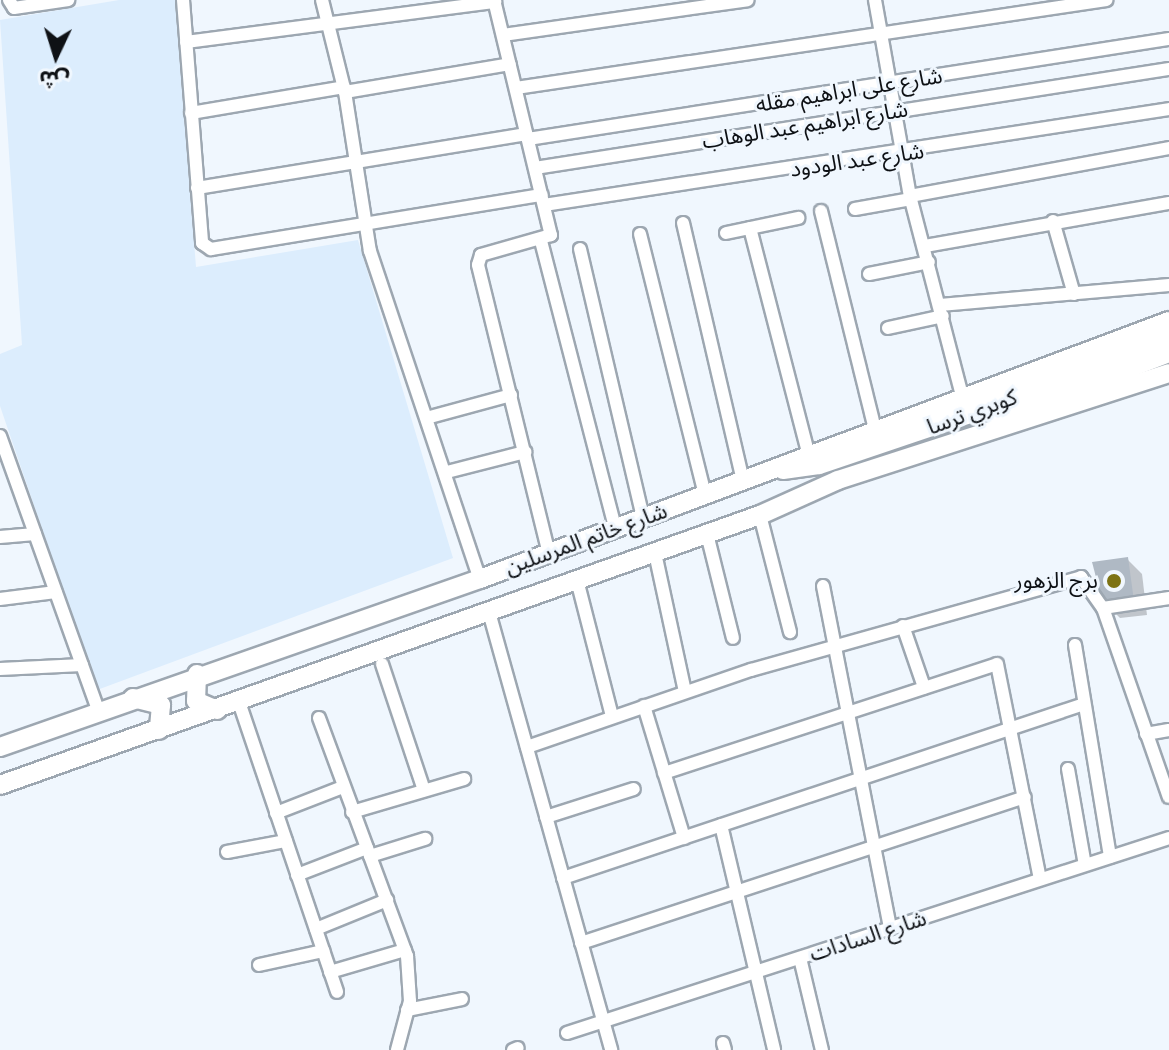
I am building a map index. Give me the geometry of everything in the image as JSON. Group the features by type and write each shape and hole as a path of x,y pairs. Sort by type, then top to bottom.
{"main road":[{"name":"شارع خاتم المرسلين","path":"0,747 197,674 480,579 808,453 963,400 1169,321"},
{"name":"كوبري ترسا","path":"769,469 819,465 1169,337"},
{"name":"كوبري ترسا","path":"838,480 1169,353"},
{"name":"شارع خاتم المرسلين","path":"0,785 760,515 838,480 1169,373"},
{"path":"197,674 196,701 217,710"},
{"path":"130,698 161,705 159,730"}],"street":[{"path":"9,2 68,0"},
{"path":"183,0 197,188"},
{"path":"322,0 358,162 365,227 430,417 480,579"},
{"path":"503,35 748,0"},
{"path":"875,0 910,198 963,400"},
{"path":"516,88 1106,0"},
{"path":"186,42 329,27 495,1 543,200 545,240 615,528"},
{"name":"شارع على ابراهيم مقله","path":"197,188 1169,39"},
{"path":"191,113 510,64"},
{"name":"شارع ابراهيم عبد الوهاب","path":"535,168 1169,69"},
{"name":"شارع عبد الودود","path":"197,188 202,243 216,250 543,200 901,154 1169,109"},
{"path":"855,209 1169,148"},
{"path":"925,246 1053,221 1169,203"},
{"path":"821,211 875,430"},
{"path":"726,233 798,218"},
{"path":"1053,221 1074,294"},
{"path":"683,223 743,480"},
{"path":"750,228 808,453"},
{"path":"640,234 705,494"},
{"path":"545,240 478,259 549,553"},
{"path":"580,249 643,518"},
{"path":"869,274 929,262"},
{"path":"888,328 941,310 1169,285"},
{"path":"430,417 511,395"},
{"path":"0,436 6,472 35,534 98,710"},
{"path":"447,472 525,452"},
{"path":"760,515 790,632"},
{"path":"0,537 35,534"},
{"path":"707,534 733,638"},
{"path":"655,553 685,692"},
{"path":"527,747 612,716 834,646 1076,578 1094,590 1103,608 1169,797"},
{"path":"577,580 612,716"},
{"path":"823,586 890,929"},
{"path":"0,599 56,592"},
{"path":"1103,608 1169,598"},
{"path":"489,612 611,1050"},
{"path":"903,626 924,687"},
{"path":"1075,645 1110,857"},
{"path":"382,664 424,790"},
{"path":"664,773 997,664 1040,879"},
{"path":"0,669 82,665"},
{"path":"239,702 337,992"},
{"path":"563,878 1084,704"},
{"path":"644,706 684,838"},
{"path":"319,718 405,950 412,980 397,1050"},
{"path":"1146,734 1169,730"},
{"path":"1068,769 1085,865"},
{"path":"352,812 464,779"},
{"path":"276,813 343,787"},
{"path":"546,817 634,789"},
{"path":"581,943 1025,797"},
{"path":"721,825 774,1050"},
{"name":"شارع السادات","path":"567,1033 1169,838"},
{"path":"297,875 368,852 425,839"},
{"path":"227,852 286,841"},
{"path":"316,929 387,900"},
{"path":"330,972 405,950"},
{"path":"259,965 323,951"},
{"path":"800,958 822,1050"},
{"path":"407,1010 462,999"}],"shaded area":[{"path":"119,0 175,0 196,267 358,240 453,558 97,690 0,406 0,354 22,345 0,20"}],"building":[{"name":"برج الزهور","path":"1128,557 1134,601 1103,604 1092,562"}],"place":[{"name":"برج الزهور","path":"1114,581"}]}
